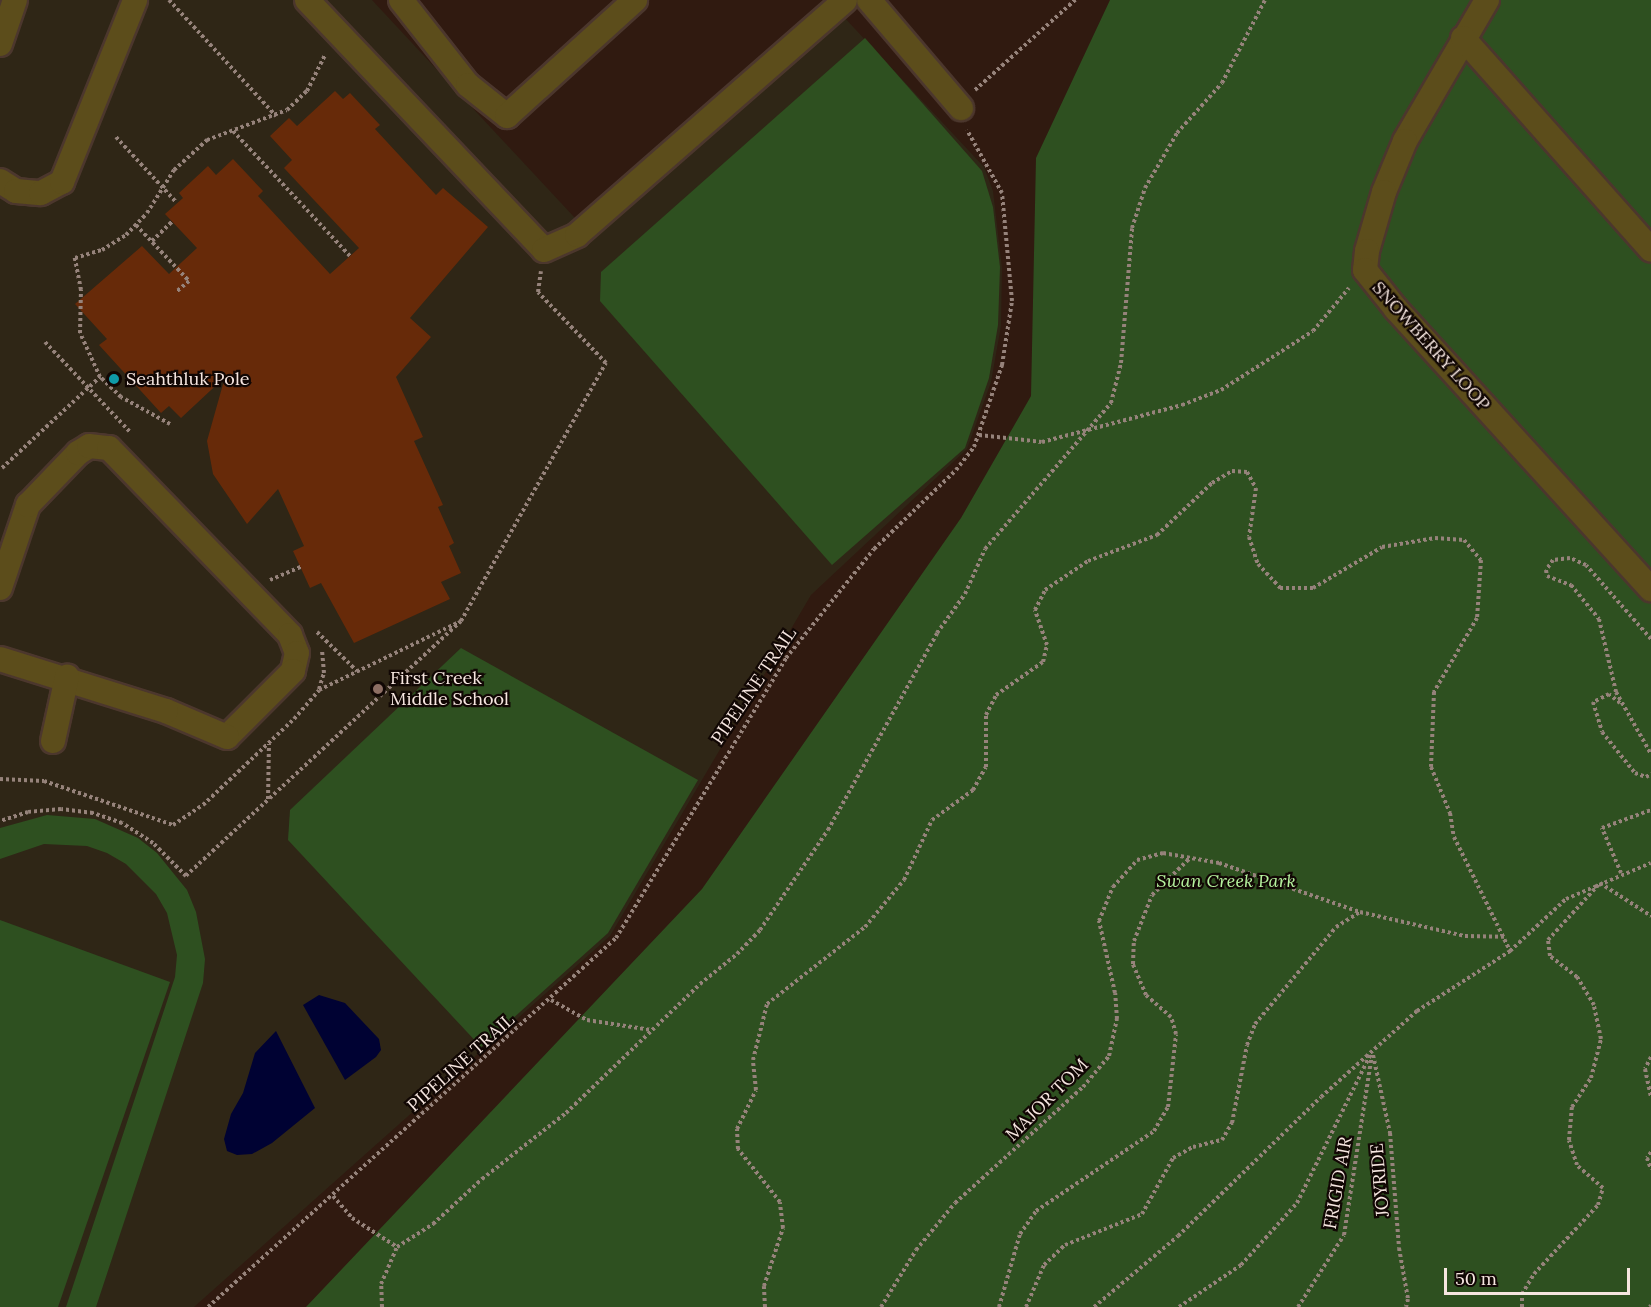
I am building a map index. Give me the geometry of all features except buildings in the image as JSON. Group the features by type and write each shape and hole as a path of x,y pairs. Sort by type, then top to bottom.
{"street":[{"path":"0,44 15,0"},
{"path":"0,181 16,192 41,193 62,182 135,0"},
{"path":"307,0 544,250 577,235 845,0"},
{"path":"401,0 468,85 507,116 635,0"},
{"path":"868,0 961,108"},
{"name":"SNOWBERRY LOOP","path":"1487,0 1405,141 1384,192 1366,251 1365,270 1396,309 1651,589"},
{"path":"1463,38 1651,250"},
{"path":"0,588 28,505 78,453 89,446 109,448 290,635 297,653 293,671 227,737 166,711 68,676 0,659"},
{"path":"53,741 68,676"}],"path":[{"path":"169,0 276,116"},
{"path":"961,108 968,97 1075,0"},
{"path":"381,1307 381,1284 397,1247 433,1224 482,1179 566,1113 651,1030 760,930 828,831 937,633 965,594 985,549 1090,432 1111,403 1121,363 1132,228 1145,188 1177,133 1222,83 1265,0"},
{"path":"170,424 122,397 100,377 80,333 81,290 75,258 102,250 136,225 147,213 161,186 191,152 207,140 276,116 307,92 327,48"},
{"name":"PIPELINE TRAIL","path":"207,1307 591,964 629,921 726,751 786,658 874,549 956,470 979,435 1002,365 1012,301 1009,242 1002,192 963,123 961,108"},
{"path":"233,131 350,256"},
{"path":"116,137 177,203"},
{"path":"152,241 172,222"},
{"path":"136,225 189,281 176,292"},
{"path":"0,821 28,812 61,809 93,813 123,823 153,843 186,876 461,621 606,363 538,292 544,250"},
{"path":"979,435 1042,442 1090,432 1141,414 1182,405 1221,390 1260,368 1313,331 1365,270"},
{"path":"2,468 100,377"},
{"path":"765,1307 764,1286 783,1228 780,1202 738,1149 737,1129 756,1090 753,1060 767,1004 865,927 904,880 932,820 972,790 986,767 986,715 996,695 1043,662 1047,645 1035,610 1045,590 1088,561 1157,535 1212,483 1232,471 1247,472 1256,488 1249,537 1258,564 1280,588 1313,588 1382,547 1435,538 1464,540 1481,560 1477,618 1434,692 1431,767 1450,813 1454,837 1510,951"},
{"path":"1651,639 1586,565 1570,558 1553,560 1546,570 1547,576 1570,585 1599,619 1616,692 1651,753"},
{"path":"270,580 301,567"},
{"path":"0,779 44,781 173,825 203,805 269,743 319,690 461,621"},
{"path":"317,632 357,671"},
{"path":"1623,705 1609,694 1593,702 1602,732 1635,773 1646,777 1651,774"},
{"path":"268,800 269,743"},
{"path":"1620,873 1602,828 1651,810"},
{"name":"MAJOR TOM","path":"881,1307 916,1250 955,1203 1075,1095 1108,1056 1117,1019 1115,993 1099,921 1113,887 1137,860 1163,853 1219,862 1360,912 1465,936 1504,937"},
{"path":"999,1307 1020,1234 1036,1211 1154,1131 1168,1107 1176,1034 1171,1017 1146,995 1133,964 1134,941 1152,895 1191,858"},
{"path":"1094,1307 1178,1236 1372,1051 1418,1011 1510,951 1566,899 1620,873 1651,863"},
{"path":"1600,884 1651,916"},
{"path":"1522,1307 1522,1294 1534,1274 1598,1205 1603,1188 1593,1175 1576,1165 1569,1140 1572,1107 1591,1078 1601,1039 1594,1005 1577,977 1550,956 1548,940 1600,884"},
{"path":"1026,1307 1044,1265 1065,1245 1142,1214 1173,1158 1193,1147 1222,1140 1232,1123 1247,1045 1256,1024 1336,927 1360,912"},
{"path":"551,1000 587,1020 651,1030"},
{"path":"1179,1307 1241,1265 1296,1203 1372,1051"},
{"name":"FRIGID AIR","path":"1298,1307 1344,1235 1372,1051"},
{"name":"JOYRIDE","path":"1372,1051 1390,1133 1399,1248 1408,1299 1406,1307"},
{"path":"1651,1057 1645,1069 1651,1097"},
{"path":"1651,1152 1647,1158 1651,1169"},
{"path":"333,1196 352,1218 397,1247"}],"shaded area":[{"name":"First Creek Middle School","path":"0,0 372,0 575,218 828,0 984,167 993,191 1002,268 1001,326 991,382 967,449 811,595 610,936 194,1307 0,1307"},
{"path":"319,995 345,1003 379,1039 381,1050 376,1057 345,1080 303,1005"},
{"path":"276,1031 315,1108 272,1143 252,1154 237,1155 227,1151 224,1139 231,1114 243,1093 255,1053"}],"green space":[{"name":"Swan Creek Park","path":"1110,0 1651,0 1651,1307 306,1307 702,889 961,518 1031,396 1036,158"},
{"path":"865,38 982,171 993,207 1000,267 998,325 989,378 965,448 832,565 600,301 601,272"},
{"path":"461,648 698,780 608,933 481,1047 288,840 290,810"},
{"path":"47,815 95,819 138,838 157,853 187,890 196,912 205,959 203,983 96,1307 66,1307 175,977 177,955 167,913 156,894 126,864 107,853 87,846 44,844 0,859 0,828"},
{"path":"0,920 170,982 58,1307 0,1307"}],"place":[{"name":"Seahthluk Pole","path":"114,379"},
{"name":"First Creek Middle School","path":"378,689"}]}
